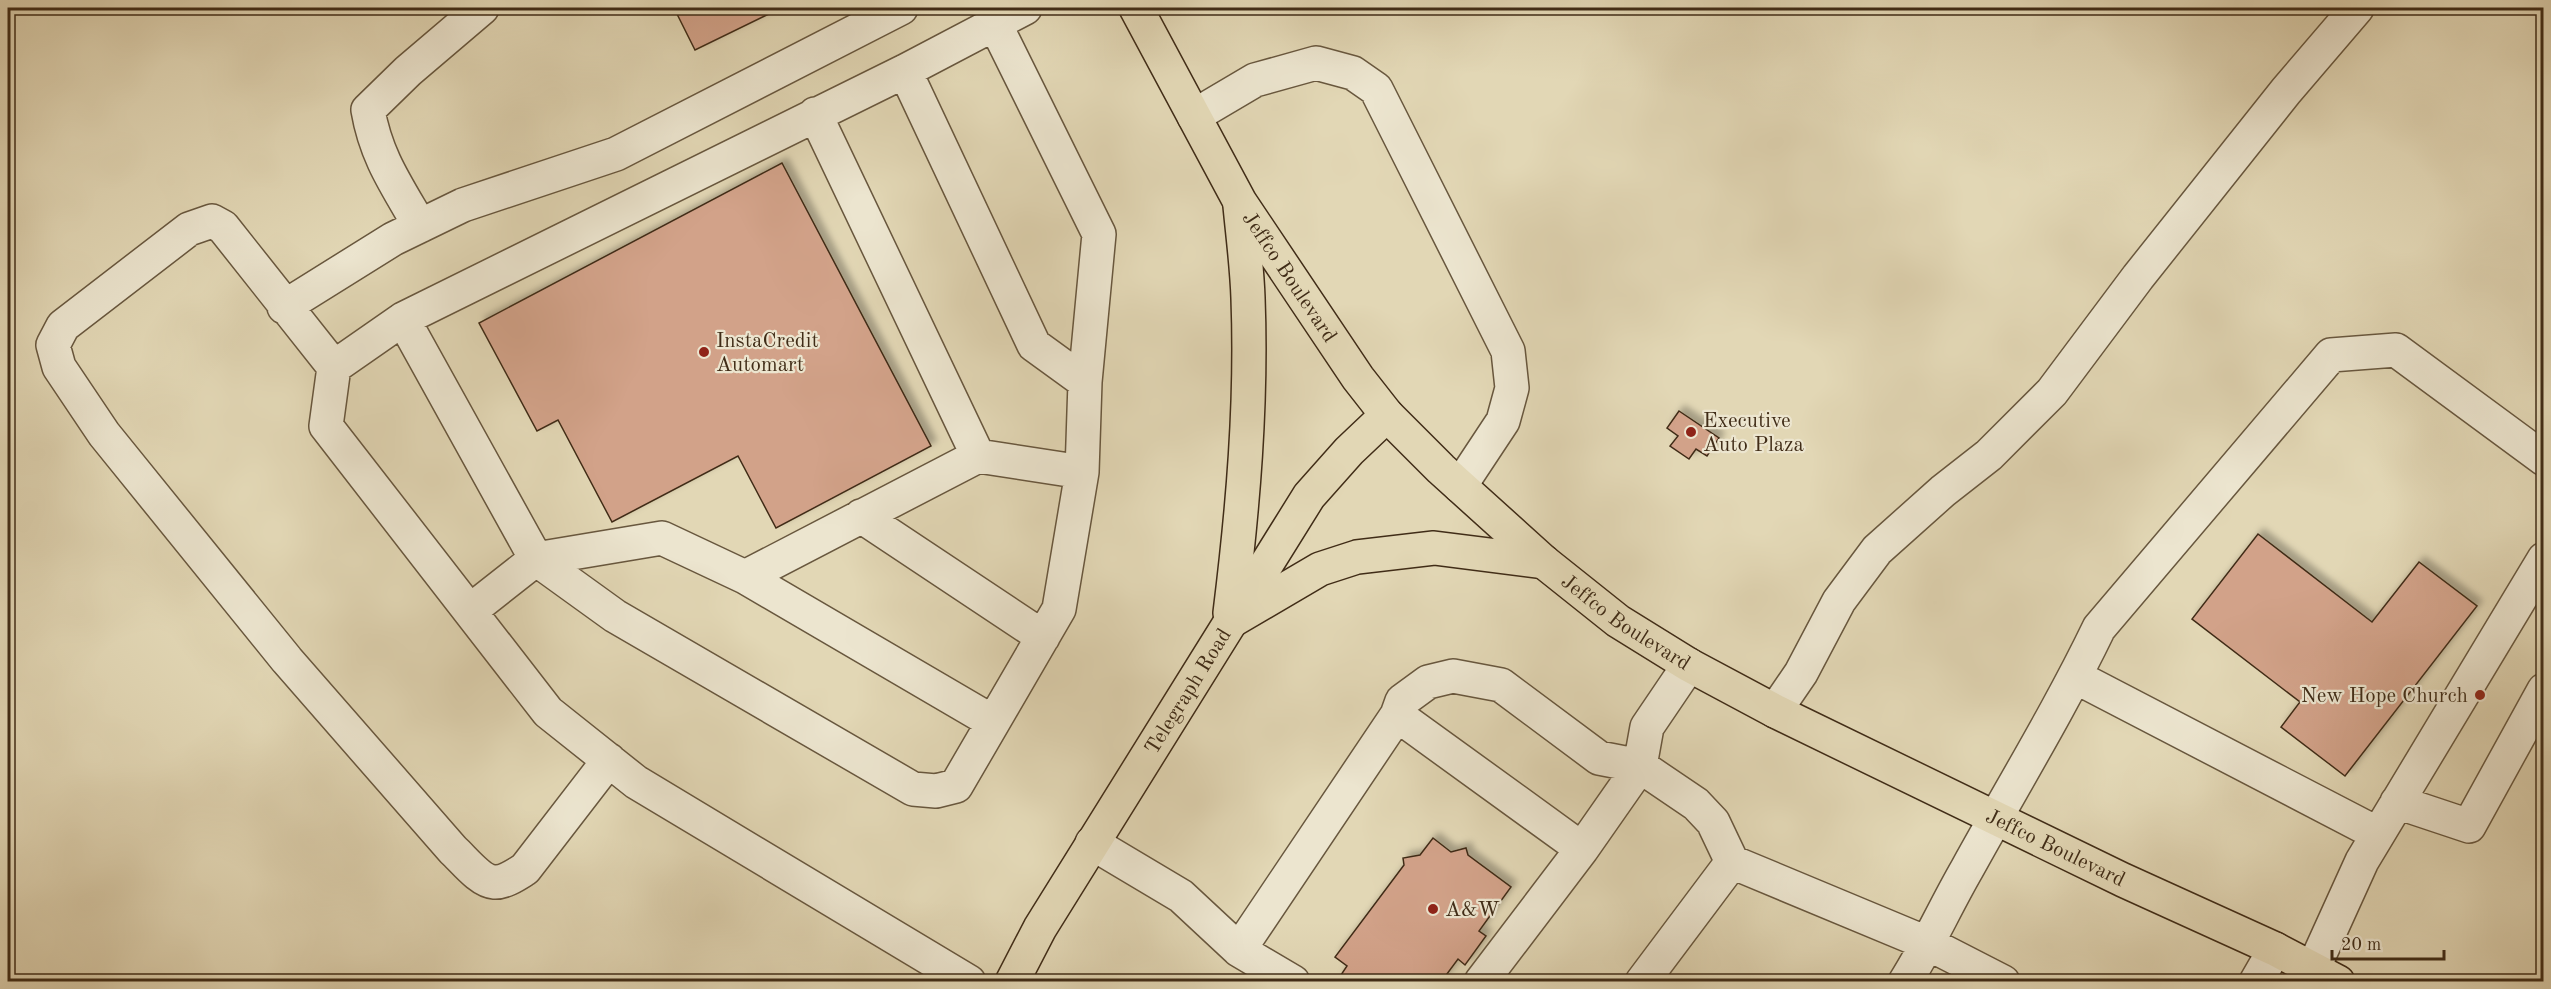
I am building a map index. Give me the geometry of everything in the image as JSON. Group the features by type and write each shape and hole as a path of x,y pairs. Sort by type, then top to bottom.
{"main road":[{"name":"Jeffco Boulevard","path":"1136,8 1240,202 1315,317 1387,415 1460,486 1544,562 1618,621 1689,664 1775,711 2123,880 2275,949 2326,975"},
{"path":"1229,623 1242,516 1249,383 1248,296 1240,202"},
{"name":"Telegraph Road","path":"1012,981 1040,928 1092,843 1309,496 1349,451 1387,415"},
{"path":"1229,623 1320,569 1357,557 1434,548 1544,562"}],"lane":[{"path":"420,226 380,157 372,135 368,110 408,71 482,8"},
{"path":"284,307 393,238 463,206 616,154 901,8"},
{"path":"969,981 636,782 548,712 326,426 334,368 403,319 905,71 1025,8"},
{"path":"1775,711 1801,673 1839,601 1877,550 1943,491 1996,449 2052,393 2138,277 2301,72 2357,8"},
{"path":"403,319 536,559 615,616 913,789 936,791 956,786 1059,609 1082,472 1085,382 1099,234 995,24"},
{"path":"1194,116 1255,80 1316,63 1353,73 1376,89 1508,351 1512,388 1503,421 1460,486"},
{"path":"905,71 1034,345 1085,382"},
{"path":"815,114 978,456"},
{"path":"334,368 284,307 224,227 212,221 189,230 63,326 53,345 59,367 104,434 272,642 453,850 483,877 495,882 509,879 525,869 609,760"},
{"path":"1905,981 1929,944 1966,871 2076,677 2100,628 2331,355 2396,350 2542,464"},
{"path":"745,577 978,456 1082,472"},
{"path":"861,516 1042,637"},
{"path":"470,611 536,559 662,538 745,577 993,722"},
{"path":"2326,975 2362,861 2544,559"},
{"path":"1480,981 1582,849 1640,766 1647,727 1689,664"},
{"path":"1239,950 1397,715 1402,701 1428,682 1453,676 1476,678 1501,685 1599,758 1640,766 1696,804 1713,822 1732,862 1929,944 2003,981"},
{"path":"2076,677 2378,834"},
{"path":"2397,802 2469,826 2544,690"},
{"path":"1397,715 1582,849"},
{"path":"1092,843 1181,896 1239,950 1293,981"},
{"path":"1642,981 1732,862"},
{"path":"2256,981 2275,949"}],"building":[{"path":"674,8 781,8 695,50"},
{"path":"782,163 931,446 776,528 738,456 612,522 558,420 537,431 479,323"},
{"name":"Executive Auto Plaza","path":"1679,411 1719,438 1707,456 1696,449 1689,459 1670,446 1678,436 1667,428"},
{"path":"2258,534 2372,622 2419,562 2477,606 2345,776 2281,727 2300,702 2192,619"},
{"name":"A&W","path":"1433,838 1451,852 1466,848 1468,855 1511,887 1479,931 1486,936 1465,965 1458,959 1441,982 1343,982 1339,978 1347,966 1335,957 1404,865 1403,858 1420,855"}],"place":[{"name":"InstaCredit Automart","path":"704,352"},
{"name":"Executive Auto Plaza","path":"1691,432"},
{"name":"New Hope Church","path":"2480,695"},
{"name":"A&W","path":"1433,909"}]}
